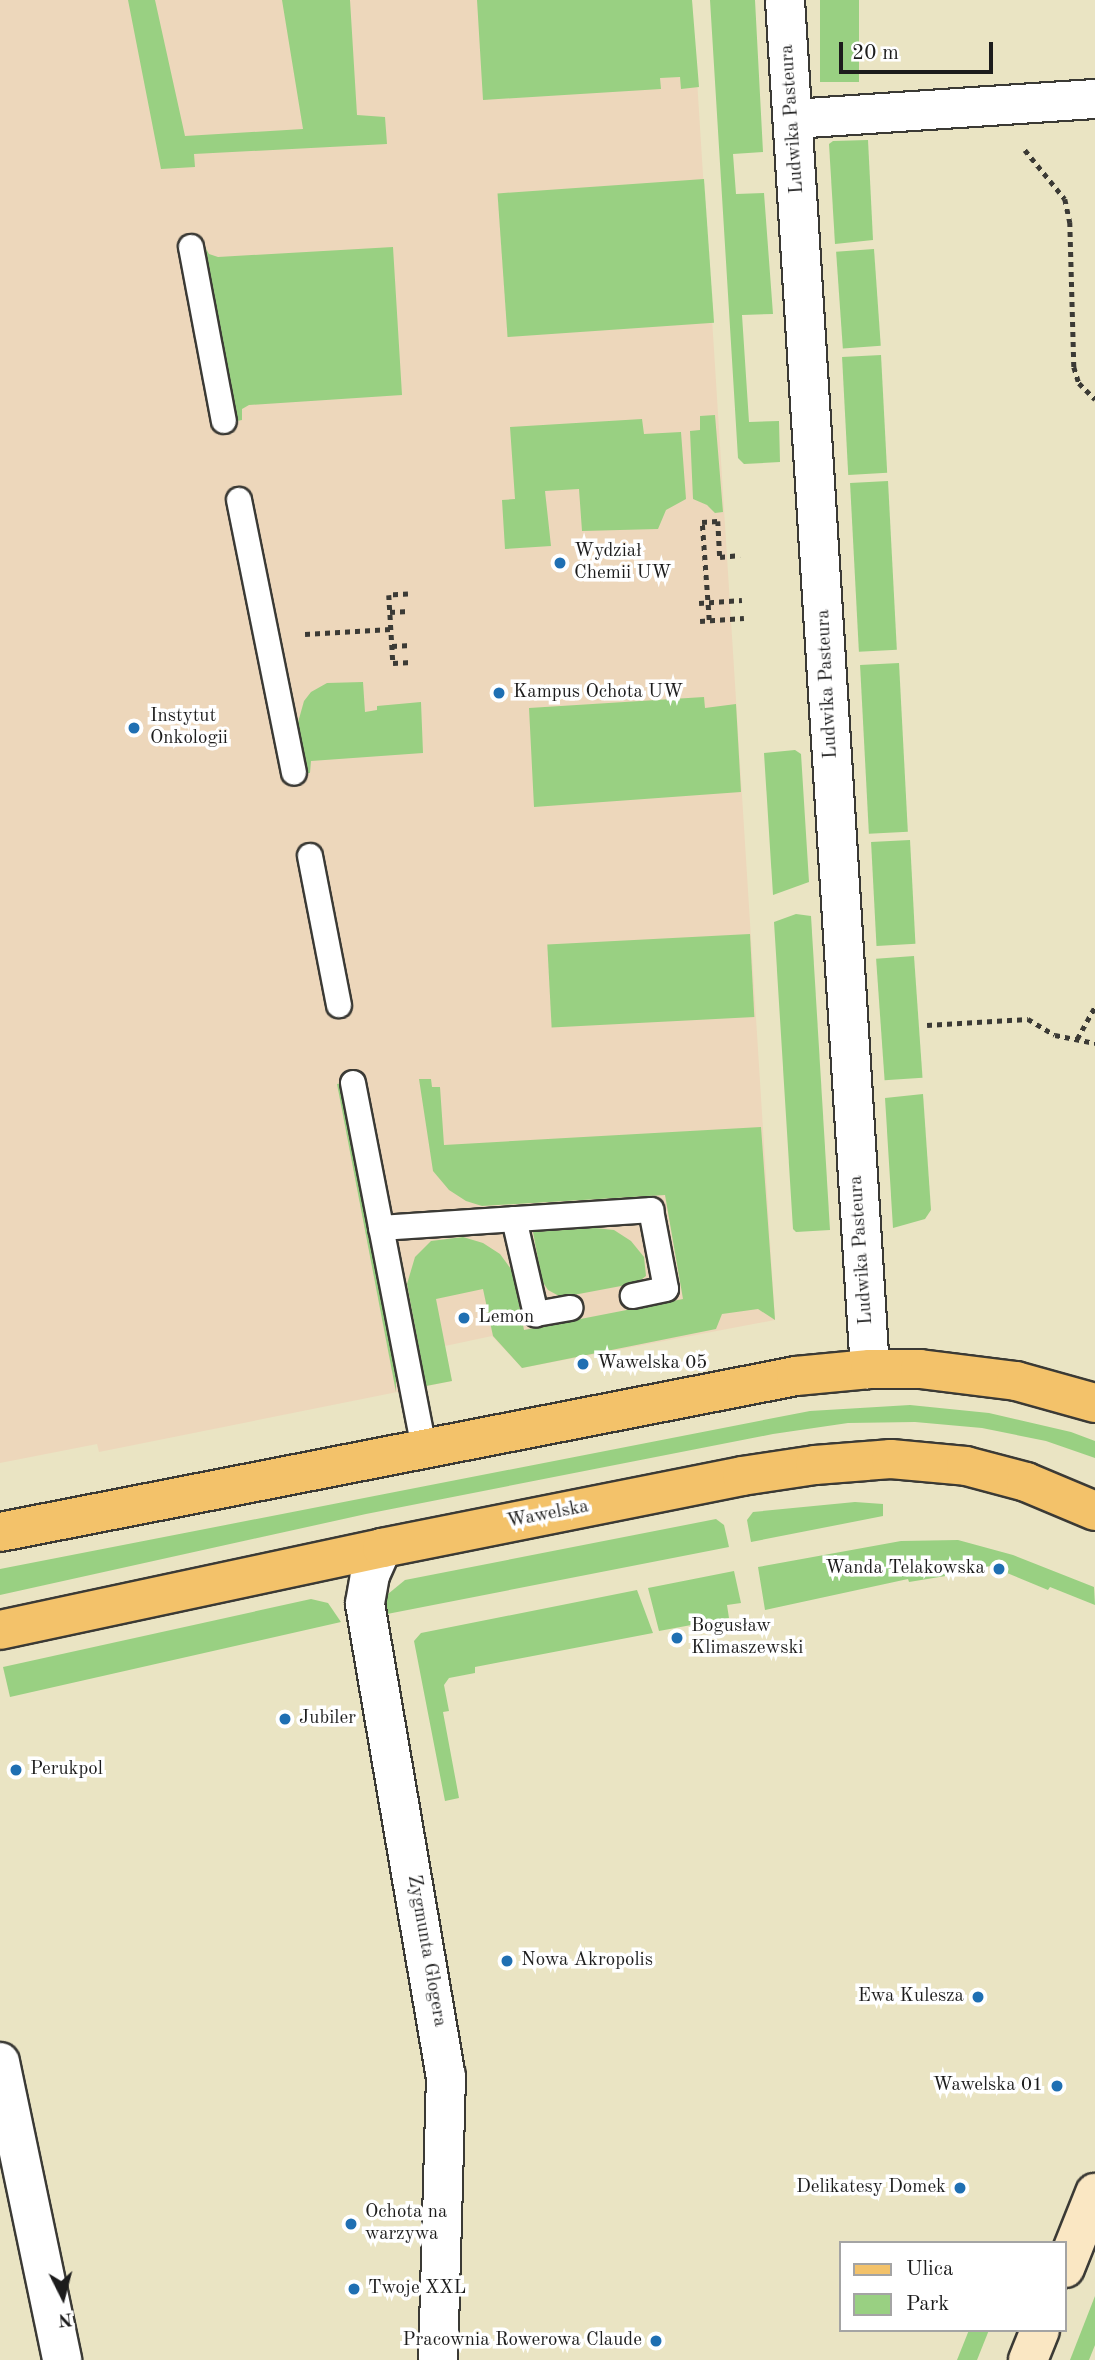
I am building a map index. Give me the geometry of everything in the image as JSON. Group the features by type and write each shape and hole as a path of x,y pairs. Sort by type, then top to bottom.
{"main road":[{"path":"0,1532 784,1378 870,1369 920,1369 1016,1381 1095,1403"},
{"name":"Wawelska","path":"0,1630 382,1548 742,1476 815,1465 891,1459 966,1466 1026,1482 1095,1511"},
{"path":"1067,2263 1095,2193"},
{"path":"1028,2360 1039,2332"}],"street":[{"name":"Ludwika Pasteura","path":"785,0 870,1369"},
{"path":"793,119 1095,99"},
{"name":"Zygmunta Glogera","path":"382,1548 370,1575 365,1604 446,2076 438,2360"},
{"path":"0,2062 62,2360"}],"lane":[{"path":"191,247 224,421"},
{"path":"239,500 294,774"},
{"path":"310,856 339,1005"},
{"path":"354,1083 424,1449"},
{"path":"381,1228 651,1210 666,1289 633,1296"},
{"path":"514,1219 536,1314 570,1308"}],"path":[{"path":"993,106 1011,135 1065,199 1070,222 1074,367 1079,383 1095,399"},
{"path":"709,620 702,522 718,521 720,557 740,555"},
{"path":"408,594 389,595 393,663 412,662"},
{"path":"699,603 742,600"},
{"path":"390,612 409,611"},
{"path":"700,621 744,618"},
{"path":"332,633 391,629"},
{"path":"392,646 411,645"},
{"path":"1077,1039 1095,1006"},
{"path":"927,1025 1028,1019 1055,1035 1095,1043"}],"shaded area":[{"name":"Kampus Ochota UW","path":"0,0 692,0 775,1320 522,1368 492,1336 445,1346 452,1381 99,1452 97,1444 0,1463"}],"green space":[{"path":"128,0 155,0 185,136 303,129 282,0 350,0 357,115 385,117 387,144 194,154 195,167 161,169"},
{"path":"477,0 692,0 699,87 681,89 680,77 660,78 661,89 483,100"},
{"path":"710,0 755,0 763,152 733,154 736,194 764,193 773,314 742,315 749,422 779,421 780,462 744,464 738,458"},
{"path":"820,0 859,0 859,82 820,82"},
{"path":"868,140 873,240 835,244 829,144 833,141"},
{"path":"704,179 714,323 508,337 498,193"},
{"path":"204,245 209,254 218,257 393,247 402,395 249,405 242,409 242,420 237,421"},
{"path":"874,249 881,346 843,348 836,252"},
{"path":"881,355 887,473 848,475 842,357"},
{"path":"715,415 723,512 715,513 707,505 693,499 690,431 700,430 700,416"},
{"path":"642,419 644,434 681,432 686,499 666,510 658,529 582,531 579,489 545,491 551,546 505,549 502,500 515,499 510,427"},
{"path":"888,481 897,650 859,652 850,483"},
{"path":"899,663 908,832 869,834 860,665"},
{"path":"363,682 365,712 377,710 377,706 421,702 423,753 311,761 310,773 307,773 297,726 304,701 311,692 327,683"},
{"path":"704,697 705,708 736,704 741,792 534,807 529,708"},
{"path":"795,750 801,754 809,882 773,895 764,753"},
{"path":"910,840 915,944 876,946 871,842"},
{"path":"796,914 811,916 830,1230 796,1232 793,1229 774,922"},
{"path":"750,934 754,1017 552,1028 547,945"},
{"path":"914,956 923,1078 885,1080 876,959"},
{"path":"419,1079 431,1079 432,1087 440,1087 444,1145 761,1127 775,1320 758,1309 722,1314 716,1329 522,1368 493,1336 483,1289 436,1299 452,1381 426,1386 407,1284 415,1257 431,1241 463,1237 483,1243 500,1254 513,1272 524,1330 683,1299 665,1195 482,1206 466,1201 449,1190 433,1171"},
{"path":"342,1083 396,1372 396,1392 337,1084"},
{"path":"923,1094 931,1210 925,1219 893,1228 885,1098"},
{"path":"595,1228 614,1230 631,1241 644,1257 646,1276 637,1283 568,1296 559,1296 548,1290 542,1281 533,1232"},
{"path":"910,1405 989,1413 1071,1432 1095,1441 1095,1458 1046,1441 982,1428 915,1422 848,1423 773,1434 366,1514 0,1595 0,1569 810,1411"},
{"path":"855,1502 883,1504 883,1516 751,1542 747,1520 753,1512"},
{"path":"716,1519 724,1525 729,1547 382,1615 388,1594 405,1580"},
{"path":"958,1540 1013,1555 1094,1587 1095,1605 1050,1587 1048,1590 990,1566 909,1582 908,1579 765,1610 758,1567 901,1541"},
{"path":"734,1571 741,1603 727,1605 729,1618 659,1631 648,1588"},
{"path":"637,1590 653,1633 475,1667 475,1673 449,1678 444,1685 449,1711 443,1712 459,1798 445,1801 414,1641 421,1633"},
{"path":"311,1599 328,1603 341,1622 10,1697 3,1667"},
{"path":"1095,2296 1095,2345 1089,2360 1070,2360"},
{"path":"968,2332 988,2332 977,2360 957,2360"}],"place":[{"name":"Wydział Chemii UW","path":"560,563"},
{"name":"Kampus Ochota UW","path":"499,693"},
{"name":"Instytut Onkologii","path":"134,728"},
{"name":"Lemon","path":"464,1318"},
{"name":"Wawelska 05","path":"583,1364"},
{"name":"Wanda Telakowska","path":"999,1569"},
{"name":"Bogusław Klimaszewski","path":"677,1638"},
{"name":"Jubiler","path":"285,1719"},
{"name":"Perukpol","path":"16,1770"},
{"name":"Nowa Akropolis","path":"507,1961"},
{"name":"Ewa Kulesza","path":"978,1997"},
{"name":"Wawelska 01","path":"1057,2086"},
{"name":"Delikatesy Domek","path":"960,2188"},
{"name":"Ochota na warzywa","path":"351,2224"},
{"name":"Twoje XXL","path":"354,2289"},
{"name":"Pracownia Rowerowa Claude","path":"656,2341"}]}
